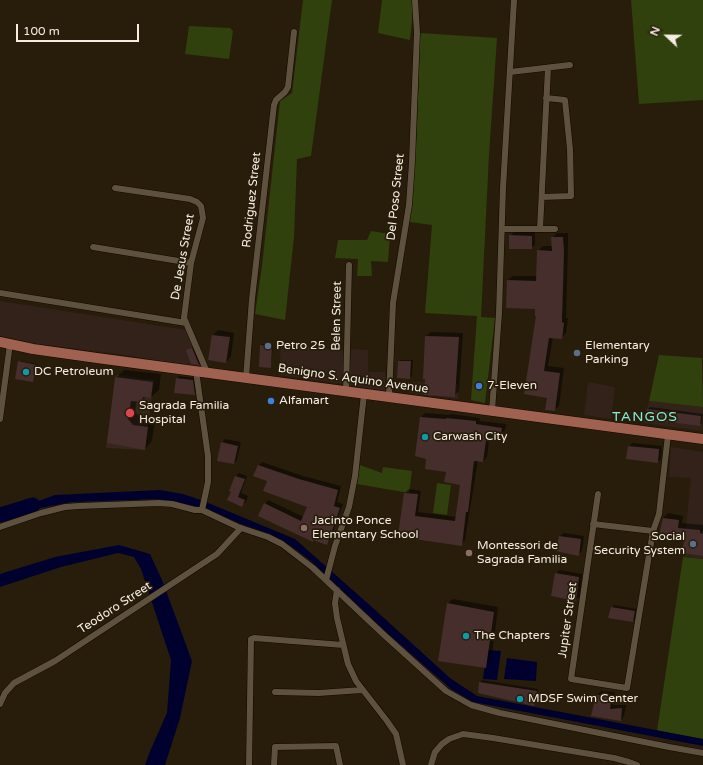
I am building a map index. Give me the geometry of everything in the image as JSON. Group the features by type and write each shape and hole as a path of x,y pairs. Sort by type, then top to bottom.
{"main road":[{"name":"Benigno S. Aquino Avenue","path":"0,342 97,358 703,439"}],"street":[{"name":"Del Poso Street","path":"389,396 393,302 409,205 412,162 417,33 415,0"},
{"path":"492,411 499,313 514,0"},
{"name":"Rodriguez Street","path":"246,378 252,299 274,102 288,88 294,32"},
{"path":"510,72 570,65"},
{"path":"540,229 548,68"},
{"path":"542,197 571,196 570,149 565,100 546,98"},
{"name":"De Jesus Street","path":"115,188 190,199 197,202 201,206 203,218 191,263 184,313 186,323 207,372"},
{"path":"502,229 556,229"},
{"path":"94,247 191,263"},
{"name":"Belen Street","path":"346,391 348,265"},
{"path":"0,293 186,323"},
{"path":"0,419 10,344"},
{"path":"196,371 208,456 208,482 202,510"},
{"path":"326,580 335,546 349,507 355,476 364,394"},
{"path":"593,524 653,531 659,514 668,435"},
{"name":"Jupiter Street","path":"598,494 570,679 628,688 653,531"},
{"path":"0,527 41,513 65,507 159,503 202,510 241,528 268,537 282,544 313,568 446,691 471,705 500,713 703,753"},
{"name":"Teodoro Street","path":"0,704 5,693 14,683 55,661 217,554 241,528"},
{"path":"337,590 335,603 337,618 348,664 362,690 387,720 396,734 403,765"},
{"path":"249,765 251,639 343,645"},
{"path":"275,692 319,693 362,690"},
{"path":"431,765 435,752 442,744 449,739 463,734 614,758 637,765"},
{"path":"274,765 275,747 336,746 340,765"}],"shaded area":[{"path":"0,301 186,330 202,368 125,355 38,344 0,336"},
{"path":"281,343 345,351 344,384 279,375"},
{"path":"350,349 368,350 368,372 385,372 385,391 348,385"},
{"name":"Sagrada Familia Hospital","path":"116,375 154,380 145,450 106,448"},
{"path":"410,382 458,384 458,399 409,393"},
{"path":"588,382 615,387 611,419 584,415"},
{"path":"649,401 703,407 702,431 643,423"},
{"path":"671,447 703,452 703,559 683,557 691,478 669,477"},
{"path":"160,490 183,494 201,500 295,539 450,678 477,696 703,739 703,746 473,702 451,689 385,631 311,561 291,546 270,534 241,524 205,508 158,499 72,502 40,508 0,522 0,515 55,495"},
{"path":"119,545 150,554 162,580 192,661 180,718 165,765 145,765 167,713 171,660 141,569 134,557 118,553 61,567 0,587 0,574 55,557"},
{"path":"487,650 501,651 497,680 483,679"},
{"path":"507,658 537,662 536,681 504,679"}],"green space":[{"path":"303,0 332,0 311,156 297,159 294,237 285,320 255,314 262,266 280,101 292,93"},
{"path":"382,0 414,0 410,40 378,33"},
{"path":"631,0 703,0 703,100 639,104"},
{"path":"189,26 230,28 233,31 229,59 185,54"},
{"path":"420,33 497,38 489,155 481,317 495,318 485,403 471,400 477,316 425,313 432,225 410,222 417,128"},
{"path":"371,231 390,234 388,262 371,261 372,276 357,276 358,259 335,258 338,240 367,240"},
{"path":"659,355 702,358 703,407 649,401"},
{"path":"360,465 382,473 383,467 412,471 409,493 357,484"},
{"path":"437,483 451,485 447,515 433,513"},
{"path":"683,557 703,559 703,739 657,731"}],"building":[{"path":"509,235 532,236 532,249 509,249"},
{"path":"551,237 563,237 564,251 562,322 564,323 562,339 549,338 544,371 560,373 555,411 545,410 547,398 524,394 536,316 535,309 506,308 507,280 536,281 537,250 552,251"},
{"path":"212,335 230,337 226,363 208,360"},
{"path":"425,336 459,337 455,397 424,395 425,379 423,379"},
{"path":"260,345 272,346 271,368 259,367"},
{"path":"192,348 199,365 191,364 186,350"},
{"name":"DC Petroleum","path":"18,361 37,365 33,382 15,379"},
{"path":"398,361 411,361 410,379 397,378"},
{"name":"Sagrada Familia Hospital","path":"115,377 153,382 151,398 143,397 142,402 131,401 128,419 133,425 148,427 145,450 107,443"},
{"path":"176,378 193,380 195,395 174,393"},
{"path":"647,409 701,416 700,426 646,419"},
{"path":"420,417 476,421 476,424 502,428 501,435 487,433 483,462 474,461 462,546 414,539 415,537 398,535 404,493 418,494 415,516 455,521 460,485 444,482 446,472 425,469 426,459 415,456"},
{"path":"221,442 238,446 234,464 217,461"},
{"path":"628,446 659,449 658,463 626,459"},
{"path":"258,465 338,490 334,506 340,508 327,545 313,540 313,542 258,516 264,503 301,521 307,507 263,491 267,481 253,476"},
{"path":"235,476 245,479 238,497 245,500 242,507 227,500 231,492 229,491"},
{"path":"663,518 679,520 678,528 700,530 700,533 703,534 703,556 682,553 684,541 658,539"},
{"path":"559,536 581,539 579,556 556,551"},
{"path":"555,573 579,577 576,601 551,596"},
{"name":"The Chapters","path":"447,603 494,612 486,668 438,661"},
{"path":"611,607 635,611 633,622 608,618"},
{"name":"MDSF Swim Center","path":"479,682 537,691 534,706 478,693"},
{"path":"596,695 612,695 610,709 622,708 621,721 591,716"}],"waterway":[{"path":"0,515 33,505"}],"place":[{"name":"Petro 25","path":"268,346"},
{"name":"Elementary Parking","path":"577,353"},
{"name":"DC Petroleum","path":"26,372"},
{"name":"7-Eleven","path":"479,386"},
{"name":"Alfamart","path":"271,401"},
{"name":"Sagrada Familia Hospital","path":"130,413"},
{"name":"Carwash City","path":"425,437"},
{"name":"Jacinto Ponce Elementary School","path":"304,528"},
{"name":"Social Security System","path":"693,544"},
{"name":"Montessori de Sagrada Familia","path":"469,553"},
{"name":"The Chapters","path":"466,636"},
{"name":"MDSF Swim Center","path":"520,699"}],"district":[{"name":"TANGOS","path":"645,417"}]}
